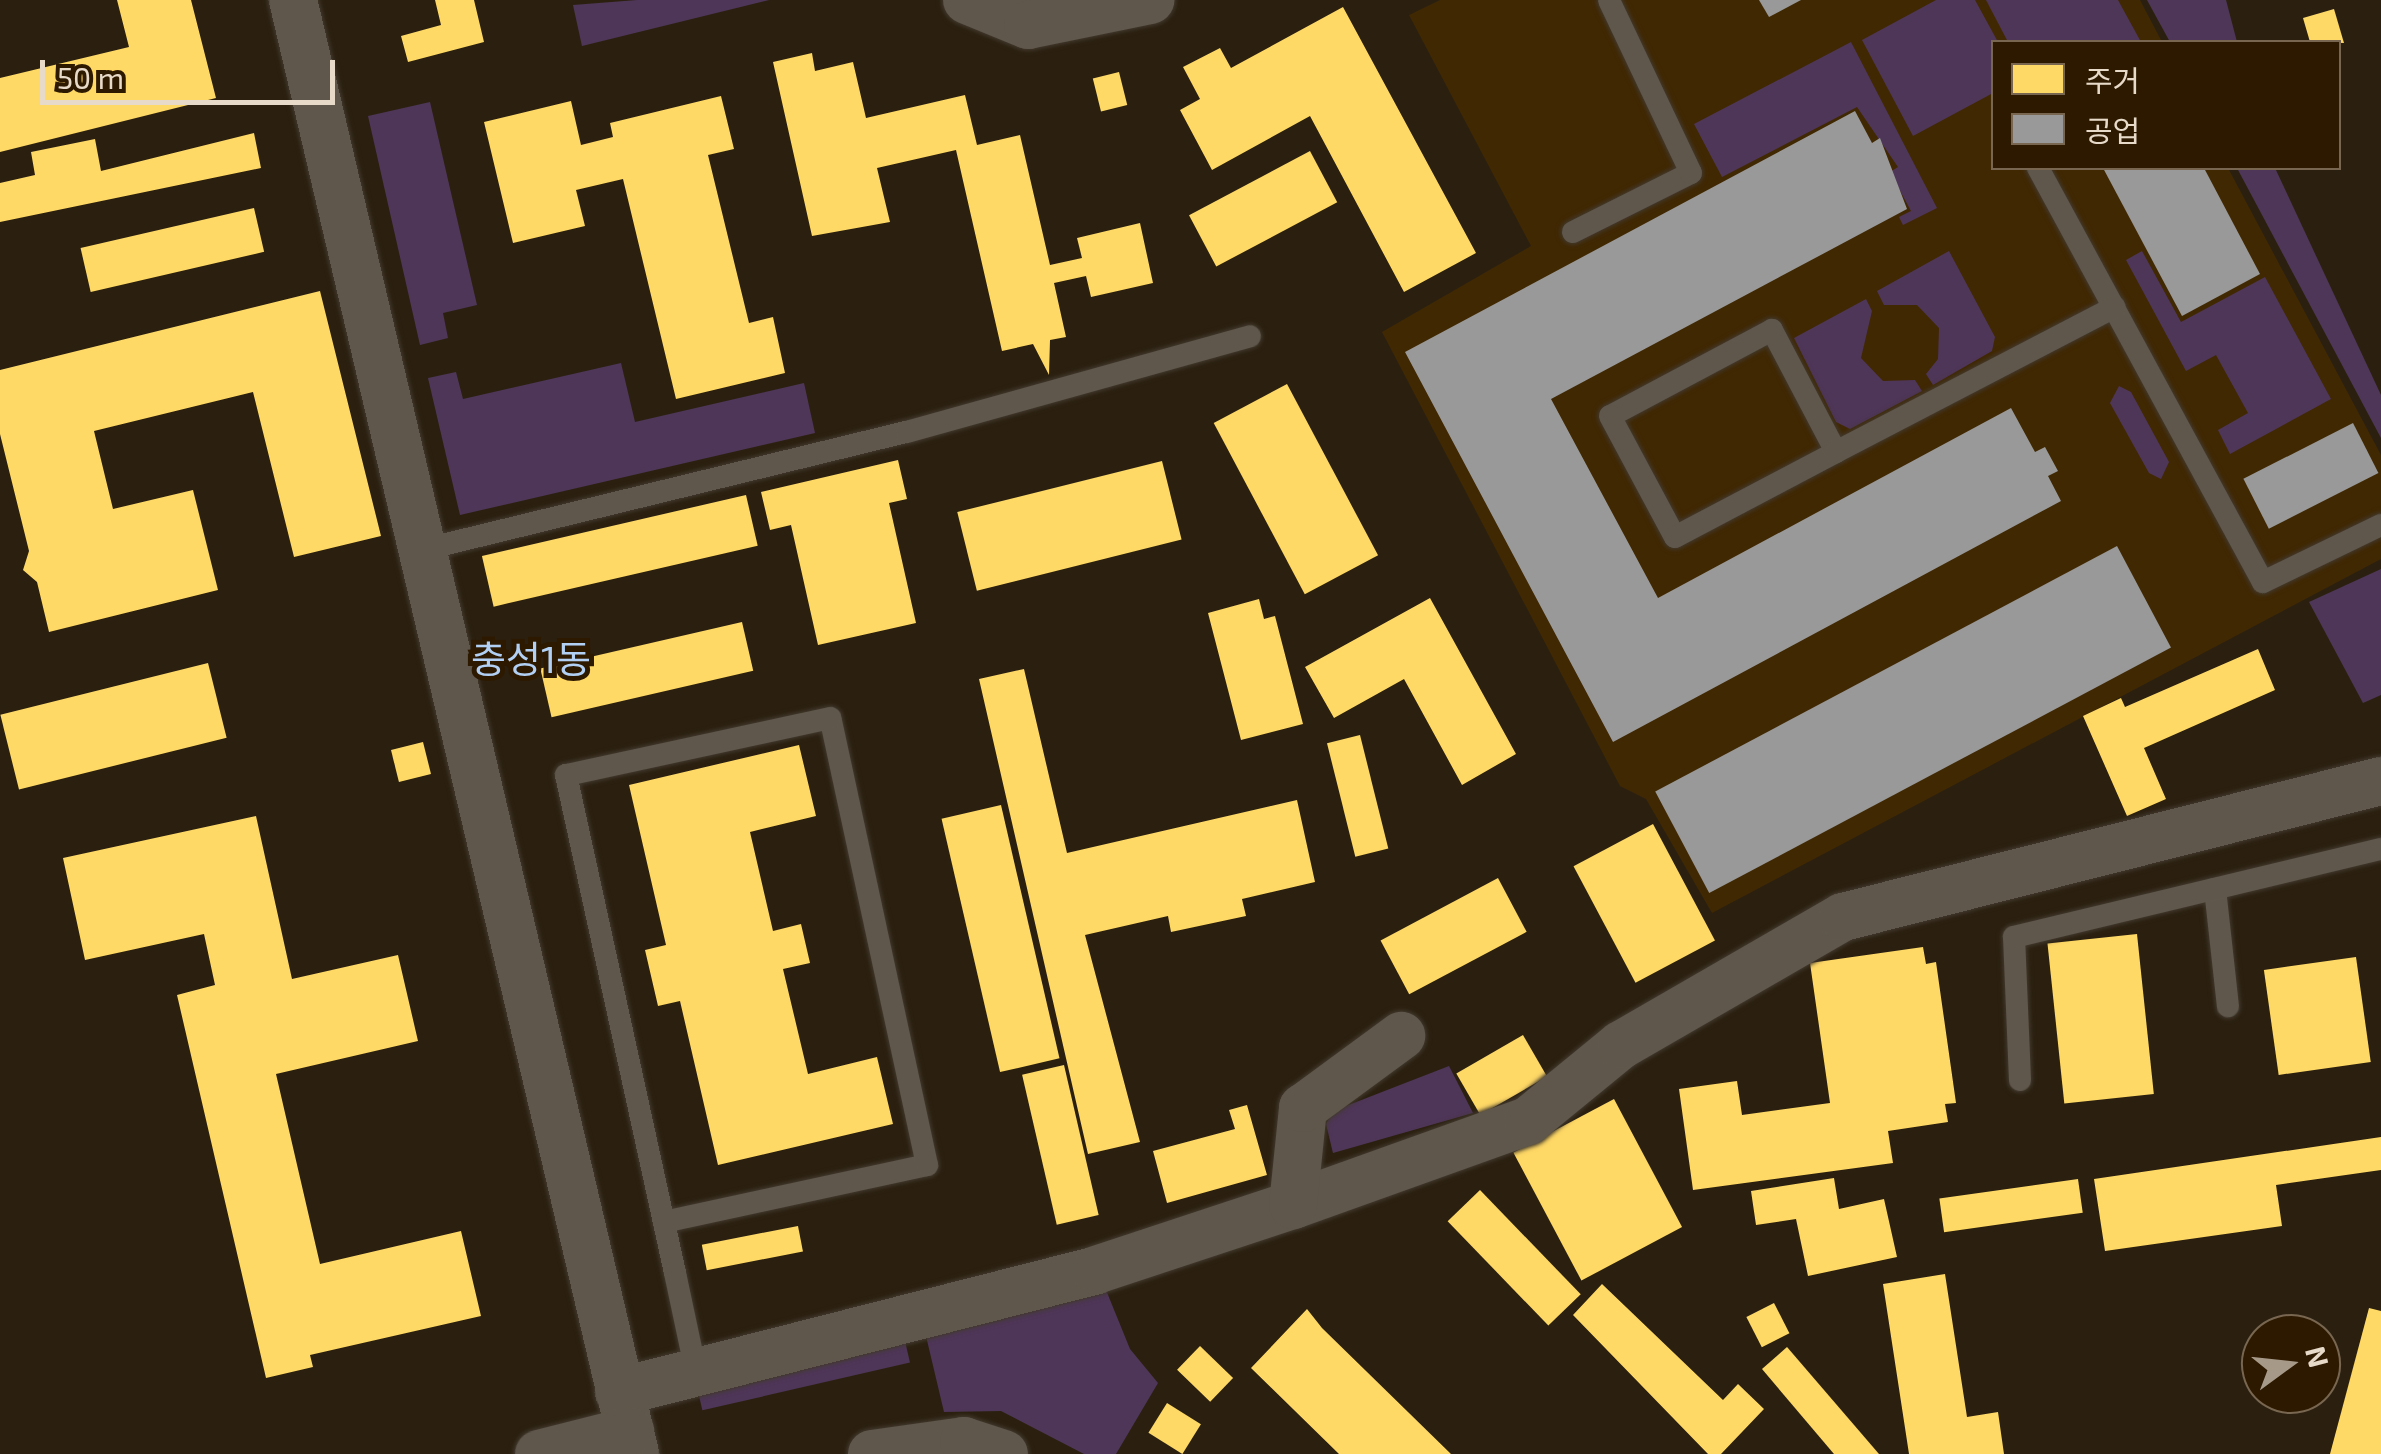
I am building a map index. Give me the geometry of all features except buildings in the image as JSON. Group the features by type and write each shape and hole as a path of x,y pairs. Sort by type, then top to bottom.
{"street":[{"path":"293,0 430,548 628,1426"},
{"path":"966,0 1028,25 1150,0"},
{"path":"539,1454 628,1426 696,1372 1096,1270 1292,1206 1528,1121 1622,1045 1842,916 2381,781"},
{"path":"1292,1206 1303,1108 1401,1036"},
{"path":"872,1454 964,1441 1004,1454"}],"lane":[{"path":"1572,232 1690,172 1609,0"},
{"path":"2039,170 2263,582 2381,525"},
{"path":"1836,452 1772,330 1610,416 1674,537 2114,307"},
{"path":"430,548 907,432 1250,336"},
{"path":"664,1222 928,1165 830,718 566,775 696,1372"},
{"path":"2020,1080 2014,937 2381,849"},
{"path":"2215,889 2228,1006"}],"shaded area":[{"path":"637,0 769,0 582,46 573,5"},
{"path":"1440,0 2140,0 2161,40 1991,40 1991,170 2229,170 2381,455 2381,559 1712,913 1646,799 1620,786 1382,332 1531,246 1409,15"},
{"path":"1936,0 1975,0 1997,40 1991,40 1991,94 1913,136 1862,40"},
{"path":"1986,0 2118,0 2140,40 2007,40"},
{"path":"2147,0 2226,0 2236,40 2169,40"},
{"path":"1851,42 1937,208 1903,225 1899,217 1911,211 1890,172 1898,167 1857,107 1722,177 1694,124"},
{"path":"430,102 477,305 443,313 448,338 420,345 368,116"},
{"path":"2238,170 2276,170 2381,395 2381,438"},
{"path":"1949,251 1995,337 1992,351 1933,385 1926,374 1938,359 1939,328 1917,305 1884,305 1877,291"},
{"path":"2142,251 2181,322 2265,277 2331,399 2230,454 2218,430 2248,413 2216,355 2186,371 2126,260"},
{"path":"1866,299 1872,311 1861,358 1883,381 1915,380 1922,391 1850,429 1836,422 1794,338"},
{"path":"621,363 635,422 804,383 815,433 460,515 428,378 456,372 463,399"},
{"path":"2119,386 2131,392 2169,462 2161,479 2149,473 2110,403"},
{"path":"2381,569 2381,695 2363,703 2309,602"},
{"path":"1449,1066 1473,1113 1333,1153 1326,1124 1333,1111"},
{"path":"1106,1290 1130,1349 1158,1383 1116,1454 1084,1454 1001,1411 944,1412 926,1336"},
{"path":"905,1341 910,1362 702,1410 697,1389"}],"district":[{"name":"충성1동","path":"531,659"}]}
